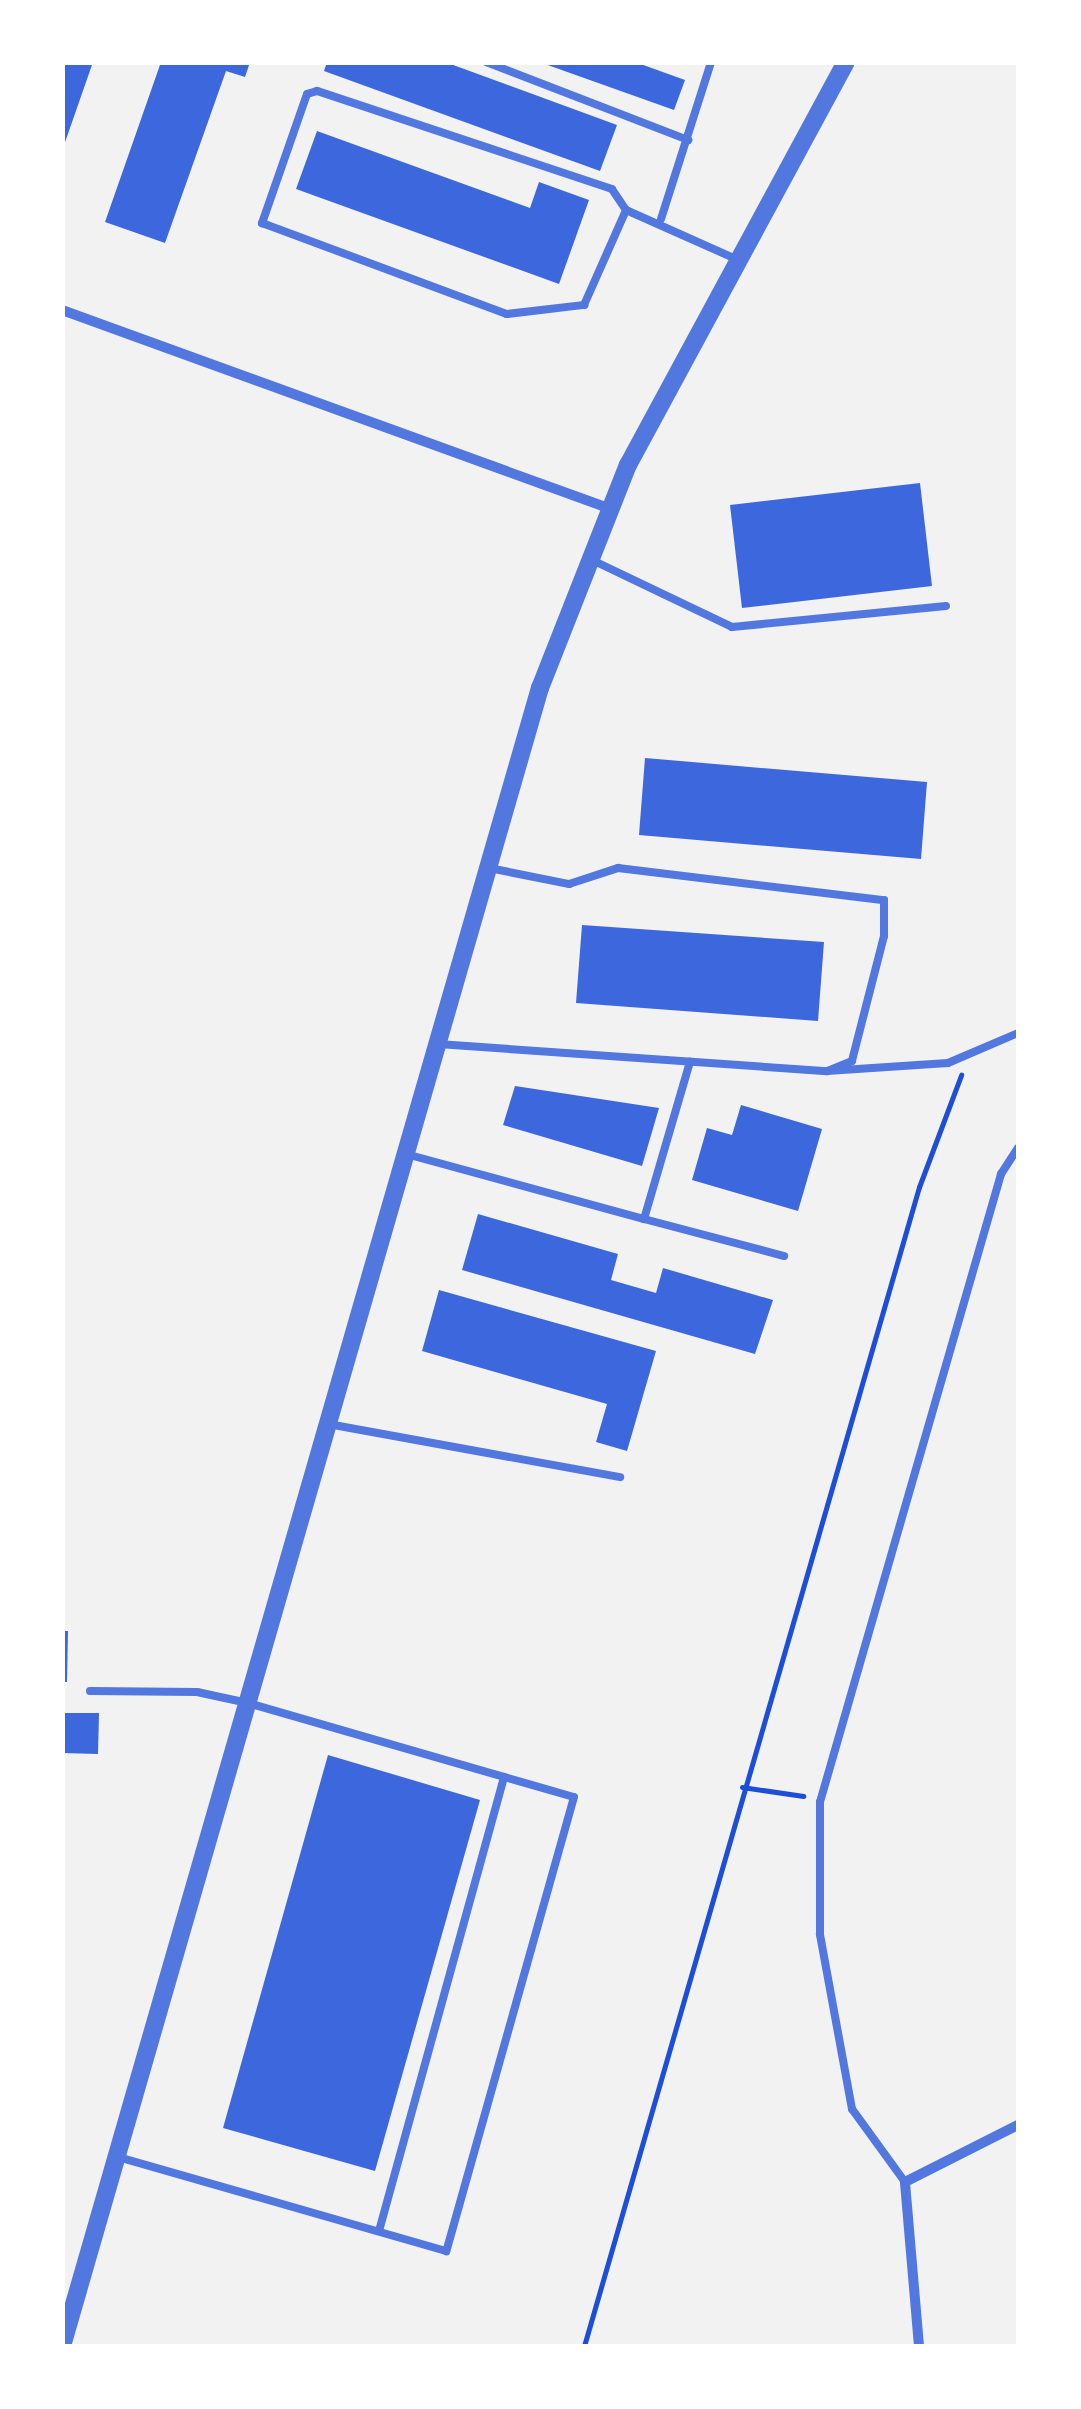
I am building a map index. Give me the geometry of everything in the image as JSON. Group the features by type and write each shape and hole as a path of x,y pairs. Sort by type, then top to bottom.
{"street":[{"path":"62,2346 121,2158 485,866 588,558 608,508 736,259 846,62"},
{"path":"62,310 608,508"},
{"path":"919,2346 905,2182 1018,2124"}],"lane":[{"path":"486,62 688,140"},
{"path":"662,219 711,62"},
{"path":"626,210 584,304 542,314 507,314 262,223 307,94 317,90 612,189 626,210 662,219 736,259"},
{"path":"588,558 732,627 946,606"},
{"path":"485,866 548,882 618,868 884,900 884,936 852,1061 827,1071"},
{"path":"434,1044 827,1071 968,1056 1018,1033"},
{"path":"644,1219 690,1062"},
{"path":"905,2182 852,2109 820,1934 820,1802 1001,1174 1018,1148"},
{"path":"404,1154 784,1256"},
{"path":"328,1424 620,1477"},
{"path":"90,1691 197,1692 574,1798 446,2251 121,2158"},
{"path":"378,2231 504,1777"}],"path":[{"path":"584,2346 742,1787 919,1187 968,1056"},
{"path":"742,1787 820,1802"}],"building":[{"path":"62,62 93,62 63,148 62,147"},
{"path":"161,62 250,62 245,77 226,71 165,243 105,222"},
{"path":"327,62 445,62 617,125 600,171 324,71"},
{"path":"635,62 685,80 674,110 542,63"},
{"path":"317,131 530,208 539,182 589,200 559,284 296,189"},
{"path":"920,483 932,586 742,608 730,505"},
{"path":"645,758 927,782 921,859 639,835"},
{"path":"582,925 824,942 818,1021 576,1003"},
{"path":"515,1086 659,1108 642,1166 503,1125"},
{"path":"741,1105 822,1129 798,1211 692,1180 707,1128 732,1135"},
{"path":"478,1214 618,1254 611,1280 656,1293 663,1268 773,1300 755,1354 462,1270"},
{"path":"439,1290 656,1351 627,1451 596,1442 607,1404 422,1351"},
{"path":"62,1631 68,1631 67,1682 62,1682"},
{"path":"62,1713 99,1713 98,1754 62,1753"},
{"path":"328,1755 480,1800 375,2171 223,2128"}]}
